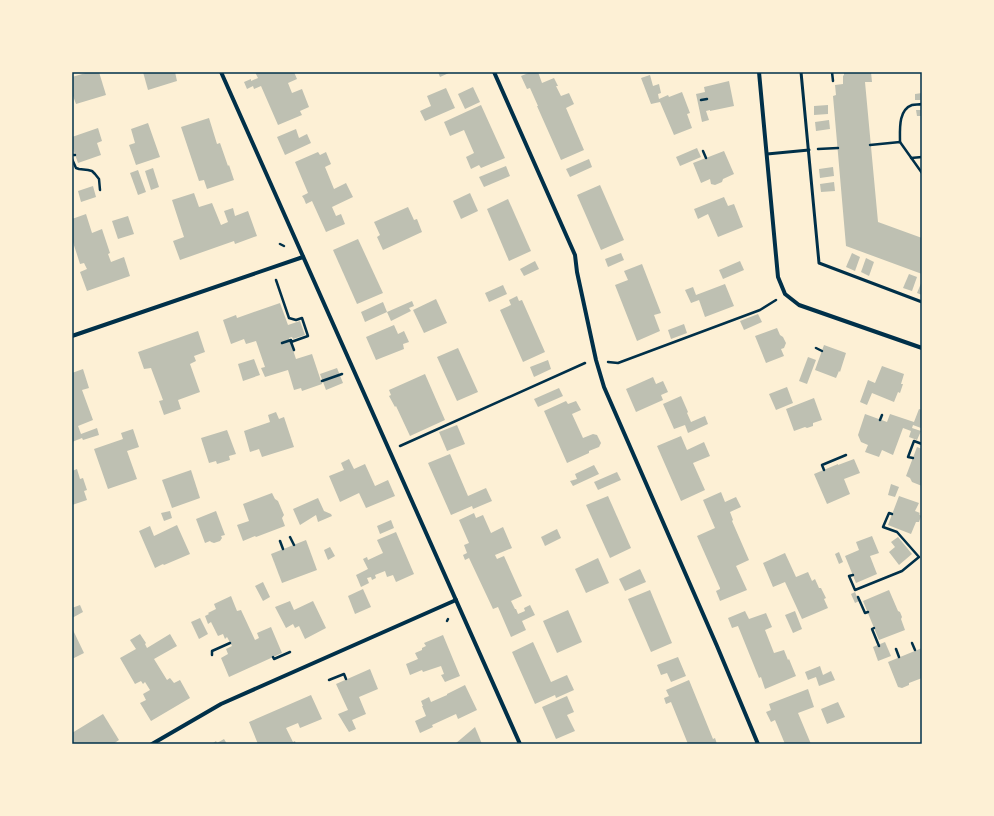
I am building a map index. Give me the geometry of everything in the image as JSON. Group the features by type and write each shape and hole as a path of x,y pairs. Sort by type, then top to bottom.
{"street":[{"path":"220,72 520,744"},
{"path":"494,72 575,255 578,279 596,360 604,387 718,646 758,744"},
{"path":"759,72 778,277 785,294 799,305 922,348"},
{"path":"72,336 303,257"},
{"path":"152,744 222,704 456,600"}],"lane":[{"path":"801,72 819,263 922,302"},
{"path":"767,154 808,150"}],"path":[{"path":"832,72 832,81"},
{"path":"701,100 707,99"},
{"path":"922,104 912,105 906,109 902,117 900,130 900,142 922,173"},
{"path":"870,145 900,142"},
{"path":"808,150 838,148"},
{"path":"703,151 706,158"},
{"path":"911,158 922,157"},
{"path":"72,159 76,168 92,171 95,174 99,179 100,190"},
{"path":"280,244 284,246"},
{"path":"276,280 289,318 296,320 302,318 308,336 291,342 291,340 282,343"},
{"path":"616,363 760,310 778,299"},
{"path":"291,342 294,350"},
{"path":"816,348 822,351"},
{"path":"400,446 584,363"},
{"path":"322,382 340,375"},
{"path":"880,420 882,415"},
{"path":"913,458 908,457 914,441 922,444"},
{"path":"824,470 822,465 846,455"},
{"path":"853,575 849,576 855,590 902,571 918,558 897,532 884,527 889,512 892,514"},
{"path":"290,537 294,545"},
{"path":"280,541 283,549"},
{"path":"858,597 865,613 868,612"},
{"path":"874,628 872,629 879,646"},
{"path":"212,655 212,651 230,643"},
{"path":"912,643 916,650"},
{"path":"896,650 899,657"},
{"path":"273,657 274,659 290,652"},
{"path":"329,680 344,674 346,679"}],"building":[{"path":"89,72 99,72 106,95 76,104 72,93 72,77"},
{"path":"143,72 175,72 177,81 148,90"},
{"path":"255,72 294,72 297,79 288,83 292,93 302,89 309,107 300,111 302,115 278,125 261,86 254,89 253,86 247,89 244,82 258,78"},
{"path":"438,72 451,72 440,77"},
{"path":"531,72 538,72 542,83 554,78 561,96 569,93 574,104 566,108 584,150 561,160 530,88 527,89 521,76"},
{"path":"844,72 871,72 872,82 865,82 878,222 922,238 922,274 846,246 833,96 836,95 835,85 843,84"},
{"path":"650,75 653,86 659,84 661,93 658,94 659,99 668,95 669,97 682,92 690,113 687,114 692,128 674,135 660,102 651,104 641,78"},
{"path":"729,81 734,106 706,111 709,120 702,122 696,94 705,92 704,87"},
{"path":"473,87 480,102 465,109 458,94"},
{"path":"446,88 455,108 425,121 420,111 431,106 427,96"},
{"path":"922,93 922,100 915,100 915,94"},
{"path":"481,105 505,158 481,168 479,165 471,169 466,157 474,153 464,130 450,136 444,122"},
{"path":"828,105 828,114 814,115 814,106"},
{"path":"916,110 922,110 922,116 917,116"},
{"path":"209,118 217,144 220,143 234,180 207,189 204,180 199,181 181,127"},
{"path":"829,120 830,129 816,131 815,122"},
{"path":"148,123 160,157 136,165 129,145 135,143 131,129"},
{"path":"98,128 102,141 97,143 101,155 78,163 72,146 72,137"},
{"path":"296,129 299,138 307,134 311,143 285,155 277,137"},
{"path":"697,148 701,157 680,166 676,157"},
{"path":"724,151 734,174 715,185 711,184 710,179 701,183 693,163"},
{"path":"318,152 320,155 326,152 331,164 325,167 334,189 346,183 353,197 332,207 336,216 341,214 345,224 326,232 312,201 306,204 302,196 308,193 295,162"},
{"path":"589,159 592,167 570,177 566,169"},
{"path":"506,166 510,176 484,187 479,177"},
{"path":"833,167 834,176 820,178 819,169"},
{"path":"153,168 159,187 151,190 145,171"},
{"path":"138,170 146,192 138,195 130,173"},
{"path":"834,182 835,191 821,192 820,184"},
{"path":"600,185 624,240 601,250 577,195"},
{"path":"93,186 96,197 81,202 78,191"},
{"path":"194,193 199,207 212,203 221,225 228,222 224,211 233,208 235,216 248,211 257,236 235,244 234,241 180,260 173,241 184,237 172,200"},
{"path":"470,193 478,211 461,219 453,201"},
{"path":"724,197 728,206 734,204 743,227 718,237 708,214 698,219 694,209"},
{"path":"508,199 531,251 509,261 487,209"},
{"path":"408,207 414,220 417,219 422,232 383,250 377,237 380,235 374,222"},
{"path":"86,214 92,233 102,229 110,253 108,254 111,262 124,257 130,276 87,291 80,272 87,269 84,263 80,264 72,239 72,219"},
{"path":"128,216 134,234 118,239 112,221"},
{"path":"358,239 383,293 357,304 333,250"},
{"path":"621,253 624,260 608,267 605,259"},
{"path":"852,253 860,257 855,271 846,267"},
{"path":"866,258 874,262 869,276 861,272"},
{"path":"535,261 539,269 524,276 520,269"},
{"path":"740,261 744,270 723,279 719,270"},
{"path":"642,264 661,313 654,315 660,331 637,341 615,285 628,280 624,271"},
{"path":"909,274 917,277 912,291 903,288"},
{"path":"922,281 922,295 917,293"},
{"path":"725,284 734,306 705,317 699,300 691,303 685,290 693,287 696,295"},
{"path":"503,285 507,294 489,302 485,293"},
{"path":"517,296 519,301 522,300 545,352 523,362 500,310 511,305 509,300"},
{"path":"436,299 447,323 424,333 413,310"},
{"path":"412,301 414,306 409,308 411,311 391,321 387,312"},
{"path":"383,302 387,312 365,322 361,312"},
{"path":"280,303 288,325 300,321 305,335 293,339 292,337 289,338 296,359 312,354 322,384 302,391 301,388 294,390 288,370 265,377 261,368 265,367 256,341 246,344 244,339 231,344 223,320 236,315 237,318"},
{"path":"758,314 762,322 744,330 740,321"},
{"path":"684,324 687,333 671,339 668,330"},
{"path":"394,325 398,334 404,331 409,342 403,344 404,349 376,360 366,337"},
{"path":"777,328 786,343 784,348 781,349 784,356 766,363 755,336"},
{"path":"198,331 205,352 194,356 196,361 190,364 200,392 178,400 181,409 164,415 159,401 163,400 151,368 144,369 138,352"},
{"path":"824,345 846,353 840,372 839,371 836,378 815,370"},
{"path":"458,348 478,392 457,401 437,357"},
{"path":"808,357 816,360 807,384 799,381"},
{"path":"254,359 260,375 243,381 238,364"},
{"path":"548,360 551,369 534,377 530,367"},
{"path":"882,366 904,374 900,393 898,392 894,402 872,393 867,405 860,402 868,380 875,383"},
{"path":"337,368 343,383 326,390 320,374"},
{"path":"83,369 89,388 82,390 93,420 78,426 81,434 97,428 99,435 83,440 82,438 72,442 72,373"},
{"path":"425,374 445,420 410,436 396,406 395,407 389,396 391,395 389,390"},
{"path":"653,377 656,384 663,381 668,392 661,395 663,400 636,412 626,389"},
{"path":"787,387 793,403 776,410 769,394"},
{"path":"559,388 563,396 538,407 534,399"},
{"path":"681,396 691,422 705,416 708,424 688,433 685,425 674,429 663,404"},
{"path":"814,398 822,420 813,423 813,426 794,431 786,409"},
{"path":"566,401 568,404 576,401 581,410 572,414 583,438 593,434 597,435 601,443 599,447 589,451 589,453 567,463 544,411"},
{"path":"919,409 922,410 922,426 921,428 913,425 912,428 921,431 917,440 909,437 911,431 903,428 893,455 882,450 879,457 865,452 868,445 861,442 858,435 865,414 887,422 890,414 914,422"},
{"path":"276,412 279,419 284,417 294,447 262,457 259,449 250,452 244,431 270,422 268,415"},
{"path":"457,425 465,444 447,451 439,432"},
{"path":"133,429 139,447 127,451 137,479 108,489 94,449 123,439 121,433"},
{"path":"227,430 236,454 229,456 230,460 217,464 216,461 209,463 201,438"},
{"path":"681,436 687,450 704,442 710,456 693,463 705,490 681,501 657,446"},
{"path":"917,447 922,449 922,486 912,482 910,478 906,476"},
{"path":"450,454 468,496 486,488 492,501 473,509 472,506 451,515 428,463"},
{"path":"349,459 354,469 365,464 375,486 388,480 395,496 366,508 359,493 340,502 329,476 344,470 341,463"},
{"path":"854,459 860,473 844,479 850,494 827,504 814,474"},
{"path":"594,465 599,474 573,486 570,481 577,479 575,474"},
{"path":"77,469 80,479 83,478 87,490 84,491 87,500 72,505 72,471"},
{"path":"191,470 200,498 172,508 162,480"},
{"path":"617,472 621,480 598,490 594,482"},
{"path":"891,484 899,487 895,497 888,495"},
{"path":"721,492 725,502 736,497 741,507 730,512 732,521 749,560 736,566 747,590 720,601 716,591 720,588 697,536 715,528 703,500"},
{"path":"272,493 278,501 284,515 282,518 285,526 243,541 237,525 249,521 243,504"},
{"path":"608,496 631,548 610,558 586,505"},
{"path":"899,496 919,503 915,511 920,513 919,514 921,516 919,522 916,522 911,534 888,525"},
{"path":"318,498 324,511 332,516 318,522 316,515 300,525 293,509"},
{"path":"170,511 172,518 164,521 161,513"},
{"path":"216,511 225,535 221,536 222,538 220,541 214,543 210,541 205,543 196,519"},
{"path":"474,513 476,518 483,515 491,533 503,527 512,548 495,555 497,559 504,556 522,596 511,601 518,614 525,611 524,608 530,605 535,615 522,621 526,630 511,637 498,607 493,609 469,558 465,560 463,555 467,553 464,545 469,543 459,520"},
{"path":"391,520 394,528 380,534 377,526"},
{"path":"177,525 190,554 155,568 139,531 150,526 154,536"},
{"path":"557,529 561,538 545,546 541,537"},
{"path":"396,532 414,574 396,582 393,575 387,577 385,571 375,575 376,578 372,580 371,577 367,578 369,583 361,587 356,575 368,569 363,559 367,557 368,560 383,553 377,540"},
{"path":"872,536 879,553 870,556 877,574 856,583 845,556 859,550 856,542"},
{"path":"898,537 912,554 899,565 889,552 895,547 891,542"},
{"path":"306,540 317,570 282,583 271,554"},
{"path":"330,547 335,556 328,560 324,550"},
{"path":"839,552 843,562 839,564 835,554"},
{"path":"785,553 796,577 808,572 812,581 815,579 826,598 824,599 828,608 802,619 785,582 773,587 763,563"},
{"path":"598,558 609,583 586,593 575,569"},
{"path":"640,569 646,582 625,591 619,579"},
{"path":"263,582 270,597 263,601 255,586"},
{"path":"363,589 371,607 355,614 348,596"},
{"path":"650,590 672,643 651,652 628,599"},
{"path":"889,590 902,617 901,619 905,630 879,640 863,601"},
{"path":"855,592 859,601 855,603 851,594"},
{"path":"231,596 237,611 241,610 255,640 259,638 257,633 271,627 282,653 229,677 221,658 228,654 226,649 232,646 227,637 225,639 223,634 218,636 211,622 208,624 205,616 216,609 214,604"},
{"path":"290,601 294,610 313,601 326,628 305,639 299,626 295,628 293,624 286,628 275,607"},
{"path":"80,605 83,612 72,618 72,608"},
{"path":"568,610 582,642 557,653 543,621"},
{"path":"745,611 749,619 766,613 772,627 765,630 774,653 784,650 796,676 765,689 738,626 732,628 728,618"},
{"path":"795,611 802,629 793,633 785,615"},
{"path":"200,618 208,634 199,639 191,622"},
{"path":"72,628 84,653 72,659"},
{"path":"140,634 146,643 147,648 170,634 177,646 154,659 167,680 170,678 174,683 180,680 190,698 151,721 140,703 146,700 143,694 150,690 145,682 143,684 141,681 135,684 120,658 136,649 130,640"},
{"path":"443,635 460,676 445,682 441,675 444,674 441,666 423,672 422,670 410,675 406,664 418,659 415,653 422,650 422,648 426,646 424,643"},
{"path":"533,642 551,682 567,675 574,690 556,698 555,695 535,704 512,652"},
{"path":"885,642 891,656 878,661 873,647"},
{"path":"922,648 922,678 909,683 909,685 902,688 898,687 888,662"},
{"path":"678,657 686,676 671,682 667,673 661,675 657,665"},
{"path":"820,666 823,675 831,671 835,680 819,686 816,677 808,680 805,672"},
{"path":"370,669 378,689 359,697 366,714 352,720 356,729 349,732 338,714 348,710 336,684"},
{"path":"689,680 713,739 715,738 717,744 688,744 671,702 666,704 664,698 669,696 666,690"},
{"path":"465,685 477,710 458,719 456,714 432,725 433,727 420,733 415,721 426,716 421,701 429,697 431,702"},
{"path":"808,689 814,707 798,713 811,744 785,744 775,720 771,722 766,712 771,710 769,704"},
{"path":"311,695 322,719 300,728 298,723 286,728 293,742 295,741 296,744 258,744 249,722"},
{"path":"567,696 574,712 567,715 575,731 556,739 542,707"},
{"path":"838,702 845,717 827,724 821,709"},
{"path":"103,714 119,740 113,744 72,744 72,733"},
{"path":"475,727 482,744 455,744"},
{"path":"224,739 227,744 212,744 216,741 217,743"}]}
